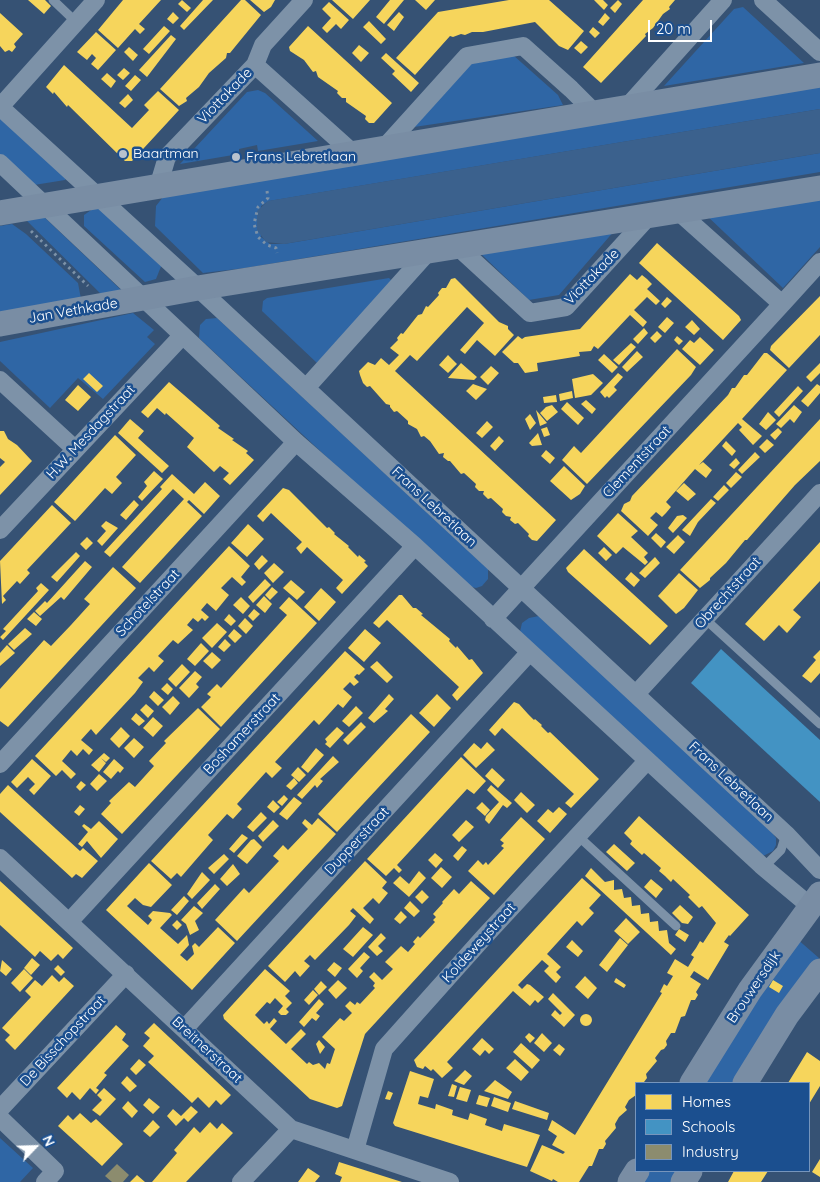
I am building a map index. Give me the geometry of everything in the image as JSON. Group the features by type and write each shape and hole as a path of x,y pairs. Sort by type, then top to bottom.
{"street":[{"path":"0,107 96,0"},
{"path":"255,65 263,45 304,0"},
{"path":"627,107 723,0"},
{"path":"763,0 817,50"},
{"path":"383,149 467,56 523,46 596,114"},
{"name":"Viottakade","path":"158,187 167,157 255,65 354,154"},
{"path":"5,212 820,75"},
{"name":"Frans Lebretlaan","path":"0,107 636,694 786,834 820,870"},
{"path":"0,163 296,442 415,546 493,620 761,865 817,904"},
{"path":"145,298 280,274 679,212 820,188"},
{"path":"679,212 782,304 820,262"},
{"name":"Viottakade","path":"457,246 530,313 566,307 650,215"},
{"path":"306,388 429,251"},
{"name":"Jan Vethkade","path":"0,324 145,298"},
{"name":"Clementstraat","path":"493,620 782,304"},
{"name":"H.W. Mesdagstraat","path":"0,530 182,336"},
{"path":"0,380 75,449"},
{"name":"Schotelstraat","path":"0,764 296,442"},
{"name":"Obrechtstraat","path":"636,694 820,493"},
{"name":"Boshamerstraat","path":"69,922 415,546"},
{"name":"Dupperstraat","path":"185,1028 529,653"},
{"name":"Koldeweystraat","path":"355,1150 384,1049 484,936 647,761"},
{"name":"Breitnerstraat","path":"0,858 185,1028 291,1129 450,1182"},
{"name":"Brouwersdijk","path":"693,1082 750,990 817,904"},
{"path":"745,1082 787,1015 820,971"},
{"name":"De Bisschopstraat","path":"0,1109 126,974"},
{"path":"0,1118 50,1177"},
{"path":"241,1182 291,1129"}],"lane":[{"path":"53,0 76,22"},
{"path":"704,619 820,724"},
{"path":"761,865 768,863 781,850 786,834"},
{"path":"578,836 676,926"}],"path":[{"path":"262,168 268,198 258,207 254,224 262,242 276,248 280,274"},
{"path":"5,212 103,299 104,305"}],"shaded area":[{"path":"743,7 804,63 664,86 734,9"},
{"path":"513,55 558,95 563,105 414,127 471,64"},
{"path":"820,85 820,109 269,201 261,206 261,237 270,244 284,244 820,153 820,172 245,268 203,273 155,226 156,206 163,197"},
{"path":"258,90 265,93 318,141 258,151 257,145 239,149 239,154 180,164 247,92"},
{"path":"820,109 820,153 284,244 266,242 257,230 257,211 268,201"},
{"path":"0,115 67,177 65,180 34,185 0,155"},
{"path":"820,197 820,247 783,288 705,214"},
{"path":"97,206 162,264 156,279 145,282 84,226 84,215"},
{"path":"22,216 43,216 121,290 107,300"},
{"path":"12,224 26,234 78,283 81,299 0,313 0,226"},
{"path":"615,230 559,295 529,300 479,252"},
{"path":"389,278 392,281 317,363 262,311 263,301 267,298"},
{"path":"133,313 154,330 147,337 155,344 103,399 78,378 50,408 0,361 0,342"},
{"path":"217,318 488,569 488,579 482,586 476,588 464,585 199,338 200,325 206,319"},
{"path":"539,616 770,830 776,838 776,845 773,851 763,856 519,636 522,623 529,618"},
{"path":"796,938 819,958 762,1040 739,1082 700,1082"},
{"path":"0,1138 33,1168 20,1182 0,1182"},
{"path":"644,1172 683,1172 677,1182 639,1182"}],"building: Homes":[{"path":"28,0 45,0 51,6 44,14"},
{"path":"123,0 161,0 139,24 145,29 140,34 135,29 118,48 98,30"},
{"path":"182,0 191,8 187,12 178,4"},
{"path":"203,0 213,0 184,30 180,26"},
{"path":"241,0 245,0 261,15 230,53 227,53 226,58 186,98 187,101 179,106 160,89"},
{"path":"250,0 275,0 271,7 264,12"},
{"path":"332,0 370,0 353,19"},
{"path":"390,0 404,0 384,24 376,17"},
{"path":"415,0 435,0 426,10"},
{"path":"509,0 549,0 584,31 568,50 559,46 535,22 450,36 415,75 396,58 438,12"},
{"path":"594,0 603,0 608,5 604,10"},
{"path":"618,0 622,4 615,13 610,8"},
{"path":"643,0 675,0 669,7 670,9 645,34 646,36 601,83 583,67"},
{"path":"329,2 349,20 341,29 336,24 327,33 322,28 331,18 322,9"},
{"path":"173,12 179,18 173,24 167,19"},
{"path":"399,12 404,17 394,31 387,25"},
{"path":"0,13 23,34 14,44 16,47 12,52 9,50 5,52 0,46"},
{"path":"605,13 610,18 603,26 598,22"},
{"path":"369,21 386,39 381,44 363,27"},
{"path":"164,26 170,31 149,54 143,49"},
{"path":"308,26 392,103 374,123 369,123 365,119 366,116 346,102 346,98 342,98 337,93 338,91 318,77 316,71 313,72 304,60 290,51 289,47"},
{"path":"593,27 600,33 595,38 589,32"},
{"path":"96,32 116,50 98,70 91,64 96,58 92,54 87,60 77,52"},
{"path":"171,35 176,39 147,77 139,70"},
{"path":"581,41 588,47 581,54 574,48"},
{"path":"359,45 369,53 361,62 352,53"},
{"path":"129,47 138,55 133,61 124,52"},
{"path":"386,53 419,83 411,92 392,74 395,71 381,58"},
{"path":"64,65 132,128 149,110 144,105 158,91 179,110 132,161 125,161 68,105 67,107 54,92 53,94 46,87"},
{"path":"124,68 130,73 123,80 117,75"},
{"path":"107,73 116,81 111,88 101,79"},
{"path":"135,75 141,80 131,91 125,86"},
{"path":"128,94 133,100 125,108 119,103"},
{"path":"657,243 739,316 741,320 723,340 639,263"},
{"path":"630,274 637,280 642,275 647,279 652,284 647,289 660,301 656,305 647,297 634,310 647,322 643,327 630,315 598,349 594,346 591,351 579,352 580,356 537,363 538,371 525,373 518,363 514,363 502,352 518,336 522,339 580,329"},
{"path":"455,278 499,322 508,326 508,329 514,335 495,356 477,340 465,354 460,350 484,323 467,307 417,361 410,355 395,371 556,520 537,541 532,540 518,523 515,524 510,520 511,517 506,516 502,512 503,509 491,498 488,499 483,494 484,491 479,491 475,487 476,484 464,473 461,474 450,461 443,457 444,453 439,454 430,441 424,436 421,437 417,429 408,424 408,421 397,411 394,412 390,405 386,404 370,386 367,387 360,375 359,371 368,362 375,365 381,358 389,365 399,355 390,348 398,340 397,338 401,333 403,334 418,315 422,314 426,306 428,307 439,295 438,293 442,288 446,288 451,279"},
{"path":"820,296 820,335 789,368 770,350 771,346"},
{"path":"667,297 672,301 665,308 661,304"},
{"path":"667,317 674,323 665,333 658,327"},
{"path":"692,320 700,329 694,335 685,327"},
{"path":"644,328 648,333 638,344 633,339"},
{"path":"657,331 662,336 655,343 650,338"},
{"path":"677,336 683,341 679,345 674,340"},
{"path":"700,337 714,350 700,365 682,349 690,340 694,343"},
{"path":"631,343 636,347 619,365 613,360"},
{"path":"677,349 696,367 691,375 587,484 562,460 574,446 581,453"},
{"path":"637,351 643,357 627,372 622,367"},
{"path":"764,353 767,353 787,370 742,419 762,436 753,445 739,430 742,427 738,423 699,465 703,462 712,470 706,478 695,469 666,502 671,507 666,513 662,517 656,512 650,518 658,525 648,536 621,511 624,504 630,501 632,496 728,395 732,388 735,388"},
{"path":"604,354 618,367 612,373 598,360"},
{"path":"448,355 457,364 448,373 439,365"},
{"path":"461,363 477,377 474,380 448,378"},
{"path":"820,363 820,373 811,382 806,377"},
{"path":"491,366 499,373 488,385 480,377"},
{"path":"89,373 103,386 97,392 83,379"},
{"path":"618,373 623,377 614,387 617,390 609,398 607,396 605,398 600,392"},
{"path":"593,374 603,383 591,395 575,398 572,379"},
{"path":"169,382 220,426 218,428 248,451 246,453 254,460 230,485 223,479 229,473 220,466 214,472 187,447 194,438 166,413 165,415 157,408 148,418 141,412"},
{"path":"473,384 487,389 476,400 466,391"},
{"path":"817,384 820,386 820,393 808,407 801,401"},
{"path":"78,385 91,397 78,411 65,400"},
{"path":"798,386 803,391 779,417 774,412"},
{"path":"572,391 573,398 560,401 559,394"},
{"path":"556,395 557,402 544,403 543,397"},
{"path":"586,400 596,409 592,414 581,404"},
{"path":"567,402 584,418 578,425 561,409"},
{"path":"552,405 558,412 547,421 540,413 546,407"},
{"path":"794,405 802,412 794,423 790,419 781,428 776,424"},
{"path":"536,410 547,423 540,426"},
{"path":"768,412 776,420 766,430 759,424"},
{"path":"530,414 536,423 530,430 525,419"},
{"path":"130,419 144,431 138,438 169,466 162,473 118,433"},
{"path":"820,419 820,461 795,485 710,580 700,588 680,570"},
{"path":"487,421 493,427 482,438 476,433"},
{"path":"547,427 550,435 544,437 541,429"},
{"path":"778,428 782,432 775,440 770,435"},
{"path":"0,431 4,431 8,439 17,445 32,461 0,495 0,467 5,462 0,458"},
{"path":"538,433 542,445 532,446 529,443"},
{"path":"115,435 136,455 116,477 122,483 112,494 105,488 75,521 54,502"},
{"path":"499,436 504,441 495,451 490,446"},
{"path":"767,439 774,445 765,453 759,447"},
{"path":"726,441 736,451 732,456 722,446"},
{"path":"546,450 555,458 550,464 541,456"},
{"path":"755,452 760,457 742,474 738,470"},
{"path":"736,458 740,463 734,469 729,465"},
{"path":"564,466 585,486 580,494 571,500 550,481"},
{"path":"154,471 163,479 142,501 138,497 147,486 144,482"},
{"path":"736,472 742,477 731,488 726,483"},
{"path":"172,474 194,494 205,482 220,496 204,514 189,500 187,502 202,516 140,583 122,567 184,499 173,489 110,557 104,552 162,489 160,487"},
{"path":"684,483 696,494 688,501 676,491"},
{"path":"724,485 729,490 718,501 713,497"},
{"path":"283,488 289,490 327,528 329,527 334,534 349,546 358,557 359,555 366,561 364,562 368,566 342,594 336,588 343,580 307,547 301,554 296,548 302,542 271,513 263,522 257,516"},
{"path":"711,499 716,503 698,522 690,536 682,530"},
{"path":"134,500 139,505 126,520 120,515"},
{"path":"52,505 71,523 27,570 30,573 20,584 17,581 3,596 6,600 2,604 0,561"},
{"path":"618,513 638,531 631,537 648,553 644,557 648,562 645,565 623,547 616,554 597,536"},
{"path":"683,515 687,518 673,533 668,528 677,516"},
{"path":"106,521 118,528 102,546 97,541 106,531 101,526"},
{"path":"248,524 264,539 247,557 231,543"},
{"path":"656,533 666,542 661,548 651,538"},
{"path":"678,535 685,542 674,554 666,547"},
{"path":"87,537 93,543 86,550 80,544"},
{"path":"820,542 820,581 793,610 801,617 787,633 779,625 764,641 745,624"},
{"path":"229,546 250,566 241,577 246,582 242,586 232,577 221,588 229,595 216,611 207,603 201,610 209,617 205,621 202,618 198,622 193,618 187,625 193,630 178,644 173,640 158,656 164,661 154,672 149,667 138,678 143,682 135,693 96,735 91,729 81,740 93,750 89,755 83,749 77,756 71,750 62,761 76,774 71,779 62,770 56,776 35,756"},
{"path":"604,547 612,555 606,561 598,553"},
{"path":"584,549 668,626 650,645 568,572 566,568"},
{"path":"76,552 80,556 57,582 51,577"},
{"path":"262,555 268,561 259,570 254,564"},
{"path":"655,557 660,563 645,578 639,573"},
{"path":"85,561 92,567 64,600 61,597 40,616 35,611 45,601 47,603"},
{"path":"274,563 284,572 273,583 264,573"},
{"path":"113,567 136,588 8,727 0,721 0,689 44,640 51,646 71,625 90,604 84,599"},
{"path":"631,572 640,580 634,587 625,579"},
{"path":"679,573 698,590 684,608 676,614 658,596"},
{"path":"265,579 271,585 253,603 248,597"},
{"path":"291,580 305,592 297,600 283,588"},
{"path":"41,583 49,590 3,640 0,637 6,631 3,629 38,591 36,588"},
{"path":"272,587 278,592 270,600 265,595"},
{"path":"321,588 336,602 319,621 304,607"},
{"path":"399,595 402,595 413,608 416,608 423,614 421,615 450,639 449,641 456,648 457,646 469,660 472,659 483,673 457,701 452,695 459,687 387,620 379,628 373,623"},
{"path":"264,596 272,604 265,613 256,605"},
{"path":"241,597 250,606 243,614 233,605"},
{"path":"289,597 317,623 221,727 201,707 211,697 207,694 217,684 221,688 287,615 279,608"},
{"path":"254,609 260,614 253,621 248,616"},
{"path":"34,612 42,619 36,626 27,619"},
{"path":"229,614 236,621 231,626 224,620"},
{"path":"245,618 253,626 246,634 238,626"},
{"path":"217,623 227,632 212,648 202,638"},
{"path":"25,628 32,634 14,650 8,644"},
{"path":"234,629 242,636 235,643 228,636"},
{"path":"365,629 381,643 364,662 348,648"},
{"path":"225,639 231,645 224,652 218,647"},
{"path":"201,643 209,651 195,666 187,659"},
{"path":"7,645 15,653 0,666 0,653"},
{"path":"820,650 820,673 811,683 802,676 816,660 813,657"},
{"path":"345,651 365,669 354,677 359,682 354,686 350,682 343,689 352,697 343,708 338,704 319,725 314,720 275,762 282,768 272,778 266,772 237,804 242,809 233,819 227,814 208,835 213,840 181,877 177,873 171,879 151,861"},
{"path":"212,652 221,660 212,669 203,661"},
{"path":"377,661 393,677 387,683 370,667"},
{"path":"182,664 190,672 176,687 168,679"},
{"path":"195,671 202,677 196,684 199,687 189,698 179,688"},
{"path":"167,683 173,689 168,695 161,689"},
{"path":"154,691 164,700 158,706 149,697"},
{"path":"389,694 394,699 385,709 388,711 374,723 368,718"},
{"path":"437,694 451,708 434,727 419,713"},
{"path":"173,696 180,703 170,715 162,707"},
{"path":"514,702 519,704 548,733 550,732 599,779 571,808 565,803 574,794 502,728 495,736 489,730"},
{"path":"146,704 154,711 148,718 140,710"},
{"path":"356,706 363,713 349,727 342,721"},
{"path":"198,708 220,729 122,834 101,814 111,803 109,801 129,782 135,787 154,766 149,761 166,743 164,741"},
{"path":"136,713 145,721 139,726 131,719"},
{"path":"411,714 430,732 337,832 318,814"},
{"path":"153,717 163,726 153,737 143,728"},
{"path":"361,722 366,727 348,745 343,740"},
{"path":"121,727 130,736 119,748 110,739"},
{"path":"337,727 344,733 330,748 325,744 327,742 325,739"},
{"path":"134,738 144,747 134,758 124,748"},
{"path":"487,742 495,750 476,768 463,755 474,743 481,749"},
{"path":"316,748 324,755 308,773 301,767"},
{"path":"104,753 110,758 106,762 101,758 106,763 99,772 91,765"},
{"path":"333,756 339,762 320,779 323,781 317,788 315,785 302,799 297,795"},
{"path":"461,757 486,781 474,794 467,789 397,865 402,870 399,873 394,868 386,876 367,859"},
{"path":"32,759 51,776 34,795 29,790 35,784 28,777 17,788 11,782"},
{"path":"114,759 124,768 120,773 118,771 111,779 103,772"},
{"path":"298,767 306,775 299,782 291,775"},
{"path":"492,768 505,780 498,788 485,776"},
{"path":"99,774 107,781 97,791 90,784"},
{"path":"294,778 298,783 291,790 286,786"},
{"path":"81,781 86,785 80,791 76,787"},
{"path":"8,785 80,851 83,848 98,861 82,878 76,874 72,878 0,812 0,794"},
{"path":"491,785 512,803 507,808 503,805 489,824 485,820 486,816 499,802 487,790"},
{"path":"521,792 535,805 527,813 514,800"},
{"path":"284,795 288,799 282,806 277,802"},
{"path":"294,797 302,803 287,820 279,814"},
{"path":"273,800 280,807 274,813 267,807"},
{"path":"482,802 490,810 485,816 476,808"},
{"path":"80,805 85,809 79,816 74,812"},
{"path":"559,807 567,814 550,833 537,821 548,809 553,813"},
{"path":"261,812 267,818 253,832 247,827"},
{"path":"639,816 749,915 724,942 729,945 708,980 694,971 690,977 701,984 696,992 698,995 695,1000 691,1000 685,1016 681,1017 675,1033 671,1033 666,1041 667,1045 655,1058 657,1061 646,1074 647,1078 644,1082 635,1082 635,1096 629,1100 625,1107 627,1110 619,1117 615,1124 616,1128 605,1141 606,1144 603,1149 599,1149 592,1166 589,1166 579,1182 558,1182 553,1179 552,1181 530,1171 542,1145 563,1154 565,1152 552,1145 557,1136 548,1130 552,1120 575,1135 662,993 660,992 664,984 667,986 673,976 667,973 675,959 688,967 694,957 691,955 700,941 703,943 716,923 702,906 699,908 688,897 690,895 673,879 671,882 659,871 661,868 630,844 632,841 624,833"},
{"path":"521,817 545,839 494,895 468,871 478,860 483,865 486,862 488,865 504,848 501,846 504,843 500,840"},
{"path":"318,818 336,834 237,941 215,920 244,888 249,893 279,861 273,856 283,845 288,850 308,829 302,823 305,819 312,825"},
{"path":"273,820 279,826 263,842 258,836"},
{"path":"466,820 474,827 459,842 452,835"},
{"path":"99,821 118,839 101,858 87,841 82,847 78,844 88,832 82,826 84,824 91,829"},
{"path":"242,834 248,838 234,853 229,849"},
{"path":"254,839 262,847 247,864 237,856"},
{"path":"614,844 635,863 627,871 606,852"},
{"path":"462,846 467,850 458,861 453,856"},
{"path":"435,853 443,860 436,868 428,860"},
{"path":"224,854 229,859 214,874 208,868"},
{"path":"365,861 387,882 382,888 388,893 379,904 373,898 363,908 374,919 370,924 353,908 350,911 356,916 349,925 315,960 310,955 304,961 310,966 300,977 295,971 285,982 268,966"},
{"path":"149,863 172,885 151,907 143,905 135,898 127,906 148,925 152,920 148,916 153,911 170,913 172,915 160,928 178,944 187,935 189,945 180,955 187,961 194,954 192,946 195,943 199,947 218,927 235,943 192,990 106,910"},
{"path":"233,864 240,874 227,886 220,879"},
{"path":"441,867 452,877 442,888 431,878"},
{"path":"591,868 605,882 614,880 614,890 622,889 624,898 631,897 632,906 640,905 641,914 649,913 650,922 658,921 659,931 667,930 669,943 676,949 671,955 585,876"},
{"path":"419,871 426,878 409,897 393,883 400,876 409,884"},
{"path":"202,872 210,880 192,899 187,894"},
{"path":"582,878 601,895 589,908 594,913 582,926 577,921 547,954 561,967 556,972 561,977 556,983 544,971 549,966 542,960 518,985 522,989 527,984 530,985 544,997 538,1003 535,1000 530,1006 513,991 447,1062 453,1068 442,1078 433,1069 431,1071 425,1066 423,1069 417,1067 414,1060"},
{"path":"651,879 663,889 656,898 644,887"},
{"path":"0,881 73,948 63,959 58,954 51,961 40,951 35,957 0,925"},
{"path":"471,881 490,898 365,1034 342,1106 337,1108 310,1099 224,1019 223,1015 265,969 290,991 285,996 292,1003 286,1009 289,1012 286,1015 281,1015 278,1012 283,1006 275,998 270,1004 267,1002 255,1015 264,1024 267,1021 269,1024 274,1018 277,1021 270,1029 286,1044 301,1029 306,1034 291,1049 307,1064 309,1062 313,1065 319,1063 325,1069 327,1063 330,1064 335,1049 322,1037 340,1018 344,1021 352,1013 345,1006 350,1001 355,1005 357,1002 360,1004 375,988 373,986 375,983 369,977 374,972 382,980 393,969 385,962 401,946 408,952 415,944 413,942 418,936 420,938 435,922 433,920 436,917 433,914 442,902 454,889 459,894"},
{"path":"215,884 220,889 202,909 197,903"},
{"path":"422,890 429,897 422,904 415,897"},
{"path":"184,896 189,901 177,915 171,910"},
{"path":"410,901 420,911 414,917 404,908"},
{"path":"680,905 693,917 688,924 682,923 672,913"},
{"path":"194,906 203,913 195,921 199,930 190,935 186,924 181,920"},
{"path":"401,911 407,917 400,924 394,919"},
{"path":"626,918 640,932 628,944 614,931"},
{"path":"177,920 182,925 177,930 172,925"},
{"path":"363,927 373,935 353,957 343,949"},
{"path":"679,929 689,935 685,942 675,935"},
{"path":"381,933 386,938 378,946 383,951 377,956 368,947"},
{"path":"620,938 628,945 607,972 599,965"},
{"path":"572,940 583,951 578,957 566,947"},
{"path":"364,952 370,957 360,968 363,971 357,978 348,969"},
{"path":"32,958 40,965 31,975 24,968"},
{"path":"2,960 12,969 6,976 0,971"},
{"path":"334,962 342,968 335,977 327,970"},
{"path":"58,965 65,972 61,976 54,969"},
{"path":"24,969 33,978 20,992 11,983"},
{"path":"52,975 59,982 64,977 74,986 15,1050 5,1040 10,1035 2,1028 31,997 25,991 35,980 42,986"},
{"path":"585,976 597,988 588,999 575,987"},
{"path":"616,978 626,985 624,988 614,982"},
{"path":"338,980 347,988 336,999 328,990"},
{"path":"773,980 783,986 779,993 769,987"},
{"path":"321,981 327,987 319,995 314,989"},
{"path":"313,990 318,995 309,1005 304,1000"},
{"path":"553,993 575,1015 564,1027 551,1015 555,1010 560,1015 562,1013 548,999"},
{"path":"319,999 324,1004 316,1013 320,1016 316,1021 312,1018 304,1027 299,1022"},
{"path":"584,1014 588,1014 592,1020 588,1026 584,1026 580,1022 580,1018"},
{"path":"154,1023 231,1095 221,1105 216,1100 209,1108 198,1097 192,1103 148,1062 154,1056 143,1046 150,1038 144,1033"},
{"path":"116,1025 126,1034 122,1040 129,1046 104,1073 107,1075 96,1088 99,1090 96,1094 90,1088 80,1100 72,1092 67,1098 57,1088"},
{"path":"529,1033 535,1038 530,1043 525,1037"},
{"path":"542,1033 552,1043 544,1052 534,1043"},
{"path":"482,1038 494,1049 489,1054 485,1050 480,1056 472,1049"},
{"path":"319,1040 325,1047 320,1054 316,1044"},
{"path":"521,1043 540,1060 532,1069 513,1052"},
{"path":"559,1044 565,1049 560,1056 553,1050"},
{"path":"807,1052 820,1061 820,1086 810,1102 810,1082 789,1082"},
{"path":"139,1059 146,1065 136,1075 130,1069"},
{"path":"515,1059 529,1072 521,1081 506,1068"},
{"path":"465,1070 472,1076 464,1085 454,1081"},
{"path":"410,1071 434,1079 428,1098 420,1096 418,1104 435,1109 436,1104 453,1110 452,1115 468,1120 470,1113 487,1119 485,1125 502,1131 504,1124 540,1135 527,1167 395,1126 393,1123"},
{"path":"127,1076 137,1086 130,1092 121,1083"},
{"path":"495,1080 512,1092 508,1099 484,1091"},
{"path":"452,1084 457,1086 454,1097 448,1096"},
{"path":"460,1087 471,1090 467,1102 456,1099"},
{"path":"104,1088 116,1099 100,1116 92,1110 102,1100 97,1095"},
{"path":"388,1091 393,1093 390,1100 385,1099"},
{"path":"479,1095 490,1098 487,1107 476,1104"},
{"path":"494,1097 511,1103 508,1112 491,1106"},
{"path":"149,1098 160,1107 153,1114 143,1105"},
{"path":"128,1101 138,1111 132,1118 122,1108"},
{"path":"515,1101 549,1113 547,1120 512,1109"},
{"path":"191,1106 198,1112 188,1122 184,1118 176,1126 167,1116 173,1109 181,1116"},
{"path":"80,1113 91,1123 96,1119 123,1144 102,1166 58,1126 68,1115 73,1120"},
{"path":"153,1120 160,1127 150,1137 143,1131"},
{"path":"210,1122 217,1129 222,1123 233,1133 186,1182 152,1182 177,1153 174,1150 194,1127 200,1133"},
{"path":"820,1159 820,1177 812,1172"},
{"path":"339,1162 402,1182 340,1182 342,1177 335,1174"},
{"path":"308,1168 320,1176 315,1182 298,1182"},
{"path":"733,1172 767,1172 761,1182 728,1182"},
{"path":"137,1175 145,1182 130,1182"}],"building: Schools":[{"path":"721,649 820,740 820,802 691,683"}],"building: Industry":[{"path":"117,1164 129,1175 123,1182 112,1182 105,1176"}],"place":[{"name":"Baartman","path":"123,154"},
{"name":"Frans Lebretlaan","path":"236,157"}]}
